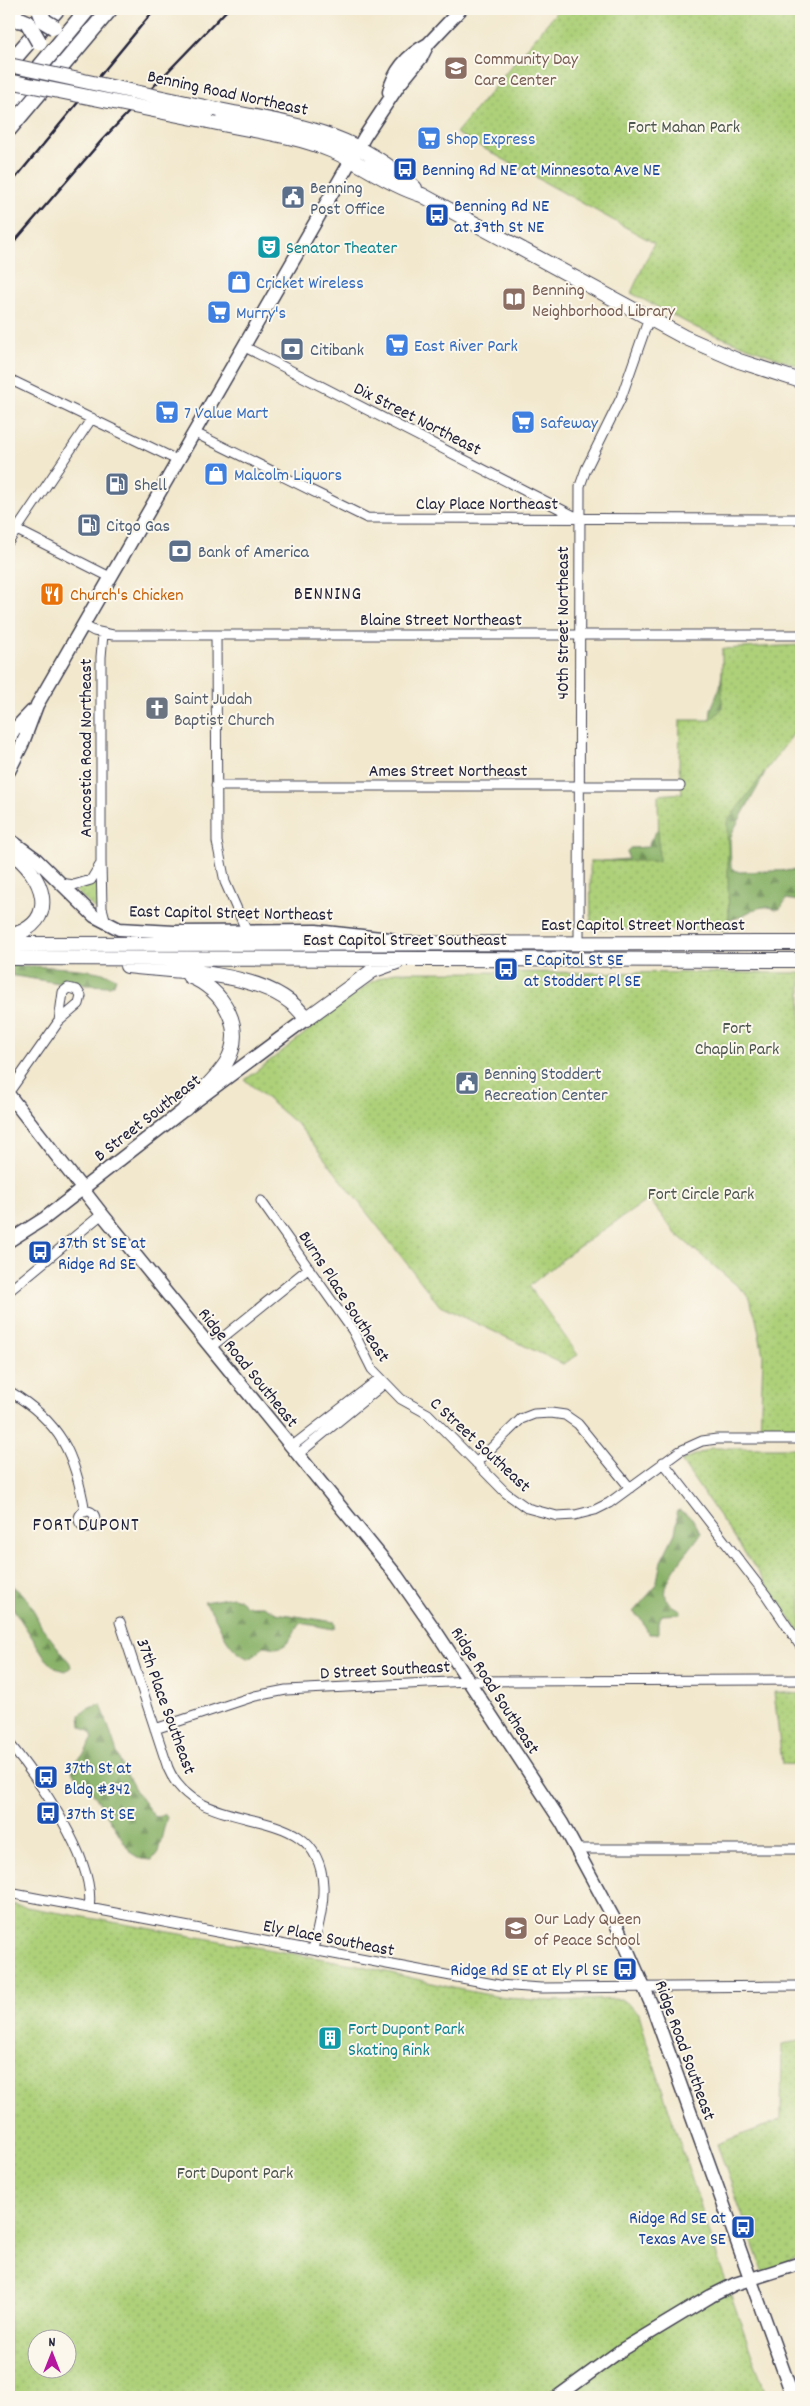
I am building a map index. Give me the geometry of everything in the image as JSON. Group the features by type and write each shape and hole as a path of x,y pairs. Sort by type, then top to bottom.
{"highway":[{"path":"9,65 57,9"},
{"path":"9,104 88,9"},
{"path":"9,129 110,9"},
{"path":"40,10 44,21 54,27 74,26"},
{"path":"9,19 28,23 39,42 41,56 33,74 9,90"}],"main road":[{"path":"9,12 16,9"},
{"path":"9,771 22,745 37,705 242,346 388,100 392,82 400,68 412,53 428,44 461,9"},
{"name":"Benning Road Northeast","path":"9,65 315,130 359,146 422,195 649,318 721,354 801,381"},
{"name":"Benning Road Northeast","path":"9,81 310,143 351,160 405,190 422,195"},
{"path":"9,740 14,730 37,705"},
{"name":"East Capitol Street Northeast","path":"9,839 35,858 94,916 106,924 133,931 344,932 425,951"},
{"path":"9,851 35,875 40,886 42,899 40,910 33,922 20,933 9,936"},
{"name":"East Capitol Street Northeast","path":"9,944 425,951 579,942 801,943"},
{"path":"45,958 227,976 254,984 288,1002 306,1020 372,971 425,951"},
{"name":"East Capitol Street Southeast","path":"9,958 425,951 801,960"},
{"path":"167,970 192,977 212,988 227,1006 233,1026 232,1045 226,1063 185,1109"},
{"name":"B Street Southeast","path":"9,1241 83,1190 185,1109 306,1020"},
{"name":"Ridge Road Southeast","path":"9,1094 102,1214 397,1576 469,1681 577,1849 618,1926 645,1988 793,2397"},
{"path":"557,2397 620,2351 720,2291 801,2263"}],"street":[{"name":"40th Street Northeast","path":"579,942 580,486 583,474 620,402 649,318"},
{"name":"Dix Street Northeast","path":"242,346 579,519"},
{"path":"9,379 177,460"},
{"path":"9,541 13,528 92,418"},
{"name":"Clay Place Northeast","path":"193,432 367,518 801,519"},
{"path":"13,528 110,577"},
{"name":"Blaine Street Northeast","path":"82,625 103,634 801,635"},
{"name":"Anacostia Road Northeast","path":"103,634 101,657 101,862 102,908 106,924"},
{"path":"216,635 217,842 225,882 247,932"},
{"name":"Ames Street Northeast","path":"216,786 680,786"},
{"name":"Anacostia Road Northeast","path":"59,882 74,885 91,880 101,862"},
{"path":"9,1094 60,1021"},
{"name":"Burns Place Southeast","path":"261,1202 353,1331 372,1369 383,1381"},
{"path":"9,1292 102,1214"},
{"path":"211,1347 309,1268"},
{"path":"294,1451 383,1381"},
{"name":"C Street Southeast","path":"383,1381 401,1400 428,1414 476,1464 516,1501 533,1510 552,1515 568,1516 590,1512 605,1506 663,1462 693,1444 708,1440 801,1439"},
{"path":"9,1391 40,1413 63,1439 75,1465 86,1512"},
{"path":"476,1464 521,1419 534,1414 551,1413 565,1416 578,1424 630,1488"},
{"path":"663,1462 766,1595 801,1648"},
{"name":"37th Place Southeast","path":"120,1622 170,1774 181,1790 190,1798 213,1810 285,1828 297,1836 312,1851 321,1870 323,1887 313,1950"},
{"name":"D Street Southeast","path":"155,1729 273,1692 469,1681 801,1680"},
{"path":"9,1743 37,1780 68,1833 89,1888 89,1908"},
{"path":"577,1849 801,1849"},
{"name":"Ely Place Southeast","path":"9,1893 512,1986 645,1988 801,1986"}],"green space":[{"name":"Fort Mahan Park","path":"559,9 801,9 801,367 697,328 631,293 654,243 456,133"},
{"path":"801,645 801,724 727,822 729,930 591,929 590,861 659,861 658,795 682,793 679,766 680,720 711,720 722,709 722,649"},
{"path":"724,658 769,763 733,831 730,840 731,868 739,872 801,870 801,905 798,901 786,899 779,909 759,908 738,918 728,920 603,861 628,859 627,851 630,848 648,847 655,834 683,796 695,770 710,721 711,709 720,687"},
{"path":"98,877 99,909 96,910 75,890 88,886"},
{"path":"9,965 80,969 107,974 116,978 114,984 110,986 85,985 72,981 59,983 9,975"},
{"path":"395,972 801,973 801,1433 760,1433 763,1355 756,1318 747,1294 675,1233 649,1199 574,1250 529,1286 578,1355 563,1364 440,1306 299,1126 245,1080 371,982"},
{"path":"711,1448 801,1448 801,1634 681,1461"},
{"path":"679,1510 692,1518 701,1533 676,1567 666,1587 666,1596 670,1604 681,1610 680,1614 662,1615 658,1622 658,1634 649,1634 641,1619 633,1612 656,1586 661,1561 675,1533 676,1512"},
{"path":"9,1583 28,1599 41,1626 70,1663 71,1667 66,1671 55,1668 46,1659 9,1602"},
{"path":"233,1597 239,1599 247,1606 264,1606 276,1613 335,1622 335,1626 333,1629 301,1623 285,1645 276,1648 264,1646 253,1657 247,1658 238,1653 226,1639 210,1609 204,1602"},
{"path":"774,1692 801,1694 801,1765 782,1764"},
{"path":"101,1704 120,1762 137,1793 154,1816 158,1817 165,1814 167,1816 158,1852 152,1860 141,1859 131,1853 92,1791 73,1773 71,1764 84,1754 93,1738 91,1733 81,1726 80,1715 87,1709"},
{"name":"Fort Dupont Park","path":"9,1904 358,1965 453,1988 505,1998 551,2001 621,1999 639,2013 647,2043 716,2253 767,2397 9,2397"},
{"path":"801,2041 801,2256 763,2273 717,2144 781,2120 782,2044"}],"railway":[{"path":"9,186 155,9"},
{"path":"9,248 102,140 228,9"}],"place":[{"name":"Community Day Care Center","path":"456,68"},
{"name":"Shop Express","path":"429,138"},
{"name":"Benning Rd NE at Minnesota Ave NE","path":"405,169"},
{"name":"Benning Post Office","path":"293,197"},
{"name":"Benning Rd NE at 39th St NE","path":"437,215"},
{"name":"Senator Theater","path":"269,247"},
{"name":"Cricket Wireless","path":"239,282"},
{"name":"Benning Neighborhood Library","path":"514,299"},
{"name":"Murry's","path":"219,312"},
{"name":"East River Park","path":"397,345"},
{"name":"Citibank","path":"292,349"},
{"name":"7 Value Mart","path":"167,412"},
{"name":"Safeway","path":"523,422"},
{"name":"Malcolm Liquors","path":"216,474"},
{"name":"Shell","path":"117,484"},
{"name":"Citgo Gas","path":"89,525"},
{"name":"Bank of America","path":"180,551"},
{"name":"Church's Chicken","path":"52,594"},
{"name":"Saint Judah Baptist Church","path":"157,708"},
{"name":"E Capitol St SE at Stoddert Pl SE","path":"506,969"},
{"name":"Benning Stoddert Recreation Center","path":"467,1083"},
{"name":"37th St SE at Ridge Rd SE","path":"40,1252"},
{"name":"37th St at Bldg #342","path":"46,1777"},
{"name":"37th St SE","path":"48,1813"},
{"name":"Our Lady Queen of Peace School","path":"516,1928"},
{"name":"Ridge Rd SE at Ely Pl SE","path":"625,1969"},
{"name":"Fort Dupont Park Skating Rink","path":"330,2038"},
{"name":"Ridge Rd SE at Texas Ave SE","path":"743,2227"}],"district":[{"name":"BENNING","path":"328,592"},
{"name":"FORT DUPONT","path":"86,1523"}],"park label":[{"name":"Fort Chaplin Park","path":"737,1037"},
{"name":"Fort Circle Park","path":"701,1193"}]}
